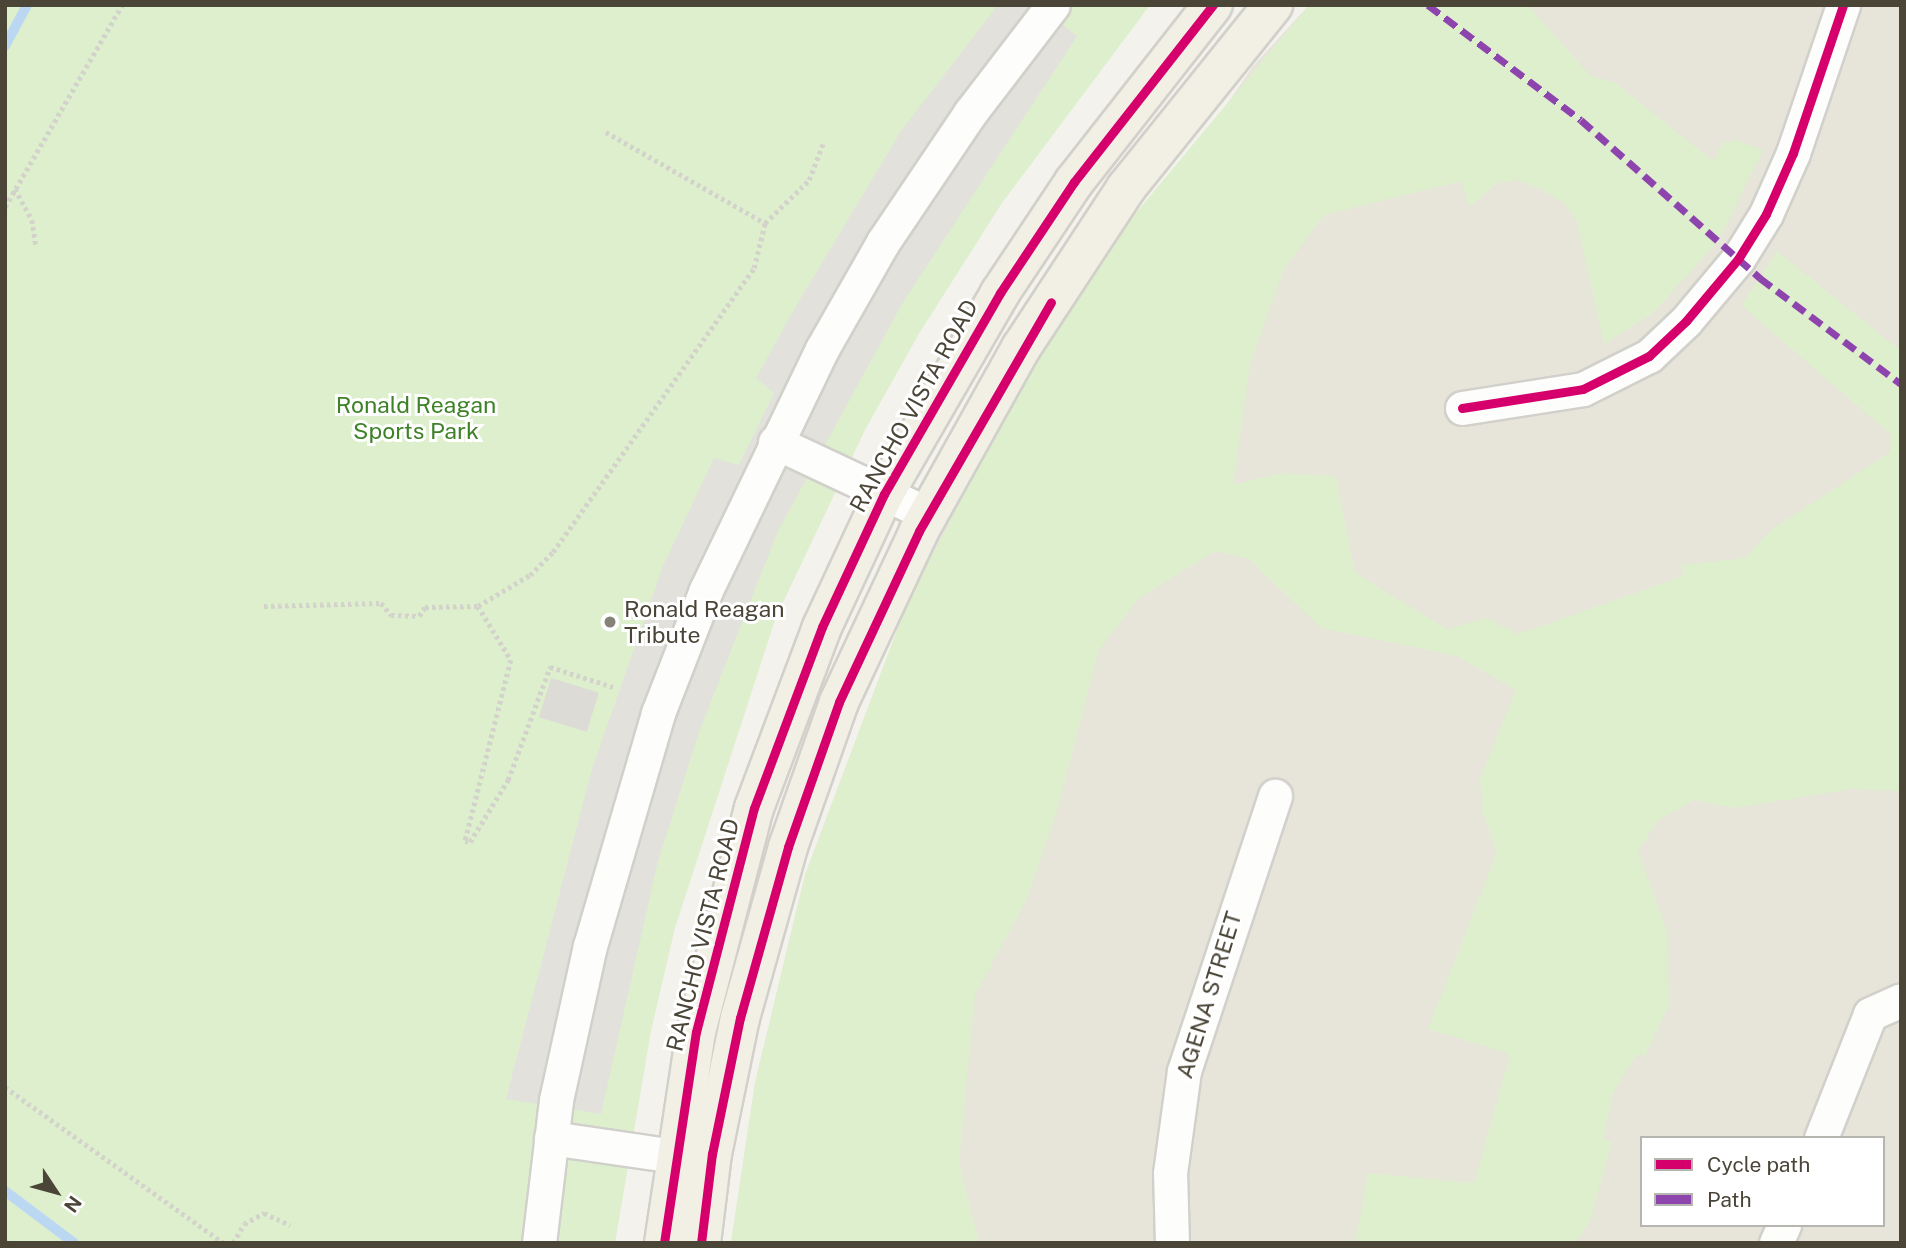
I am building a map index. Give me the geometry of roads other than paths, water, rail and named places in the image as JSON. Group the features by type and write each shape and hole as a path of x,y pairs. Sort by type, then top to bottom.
{"main road":[{"name":"RANCHO VISTA ROAD","path":"664,1243 674,1156 696,1032 754,808 822,627 884,494 1000,293 1066,193 1213,5"},
{"path":"701,1243 712,1154 740,1018 788,847 839,702 928,514 1021,348 1126,188 1261,19"}],"street":[{"path":"539,1243 551,1138 590,946 658,713 706,590 775,442 883,242 970,113 1053,5"},
{"path":"1219,5 1261,19"},
{"path":"1462,408 1583,389 1649,356 1686,321 1738,259 1766,214 1793,153 1843,5"},
{"path":"775,442 928,514"},
{"name":"AGENA STREET","path":"1172,1243 1171,1174 1184,1071 1275,796"},
{"path":"1822,1136 1870,1014 1901,1000"},
{"path":"551,1138 674,1156"},
{"path":"1776,1243 1783,1227"}],"waterway":[{"path":"5,46 27,5"},
{"path":"5,1191 74,1243"}],"place":[{"name":"Ronald Reagan Tribute","path":"610,622"}],"park label":[{"name":"Ronald Reagan Sports Park","path":"416,418"}]}
